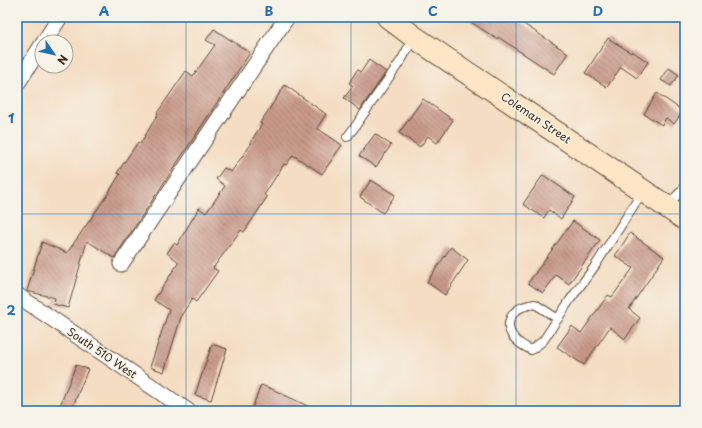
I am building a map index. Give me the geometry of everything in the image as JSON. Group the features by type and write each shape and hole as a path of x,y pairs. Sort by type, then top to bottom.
{"street":[{"path":"49,34 60,17"},
{"path":"121,264 287,17"},
{"name":"Coleman Street","path":"388,17 685,219"},
{"path":"17,84 34,57"},
{"name":"South 510 West","path":"17,295 188,411"}],"lane":[{"path":"347,136 402,59 414,36"},
{"path":"667,207 685,187"},
{"path":"558,319 534,304 522,307 515,311 509,321 510,332 513,338 531,350 543,341 595,266 644,190"}],"building":[{"path":"463,17 513,17 568,53 554,74 498,37 497,39"},
{"path":"214,29 250,53 114,258 87,241 68,308 53,304 55,298 27,291 42,242 67,253 108,194 120,174 117,173 138,142 140,144 158,114 157,113 186,71 193,76 215,45 206,40"},
{"path":"608,38 631,53 632,51 648,62 637,78 621,67 607,87 585,73"},
{"path":"369,60 386,72 360,110 344,98 353,86 349,83 357,70 361,72"},
{"path":"669,68 679,75 671,86 661,80"},
{"path":"285,85 326,114 317,128 342,145 322,174 293,155 286,165 284,164 264,195 267,197 244,232 241,230 213,268 218,271 196,302 192,299 182,314 164,372 150,367 169,310 154,300 179,262 167,253 174,243 177,245 199,208 206,213 225,186 216,179 224,168 231,172 252,143 250,143 262,124 260,123"},
{"path":"657,93 683,111 674,124 666,118 662,125 644,114"},
{"path":"423,99 453,120 437,143 428,136 420,147 399,133"},
{"path":"375,134 391,145 376,167 359,156"},
{"path":"543,175 575,197 561,219 549,210 544,218 523,204"},
{"path":"371,180 395,195 383,213 360,197"},
{"path":"573,221 600,240 569,284 556,275 543,293 528,283"},
{"path":"630,233 664,257 629,309 640,318 625,339 610,327 584,365 557,347 572,326 581,333 608,295 612,297 633,268 615,256"},
{"path":"451,247 468,260 445,295 427,282"},
{"path":"212,344 227,349 211,400 195,395"},
{"path":"76,365 88,369 71,411 59,408"},
{"path":"261,385 272,389 318,411 251,411"}]}
